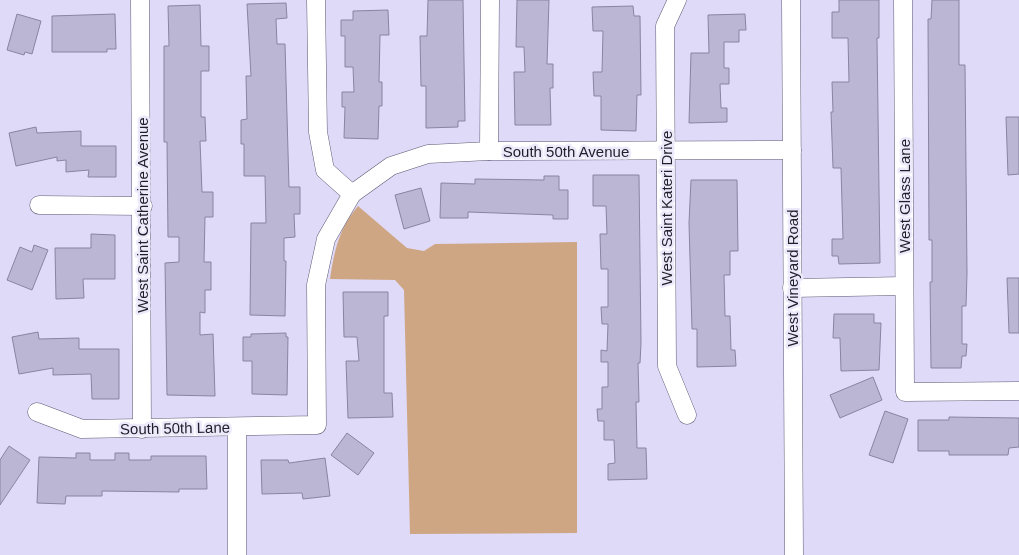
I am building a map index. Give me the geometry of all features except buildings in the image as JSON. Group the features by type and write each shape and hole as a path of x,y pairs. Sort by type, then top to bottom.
{"street":[{"name":"West Saint Catherine Avenue","path":"140,0 143,206 142,429"},
{"path":"316,0 318,132 325,170 352,194"},
{"path":"489,151 490,0"},
{"name":"West Saint Kateri Drive","path":"677,0 665,26 667,366 687,416"},
{"name":"West Vineyard Road","path":"791,0 794,555"},
{"name":"West Glass Lane","path":"903,0 905,392 1019,391"},
{"name":"South 50th Avenue","path":"352,194 391,166 428,154 489,151 792,150"},
{"name":"South 50th Lane","path":"37,412 82,429 317,425 316,285 326,239 352,194"},
{"path":"39,205 143,206"},
{"path":"792,288 904,286"},
{"path":"237,427 237,555"}],"shaded area":[{"path":"358,206 407,248 424,251 435,244 577,242 577,533 410,534 404,290 395,280 330,279 338,241 346,223"}]}
